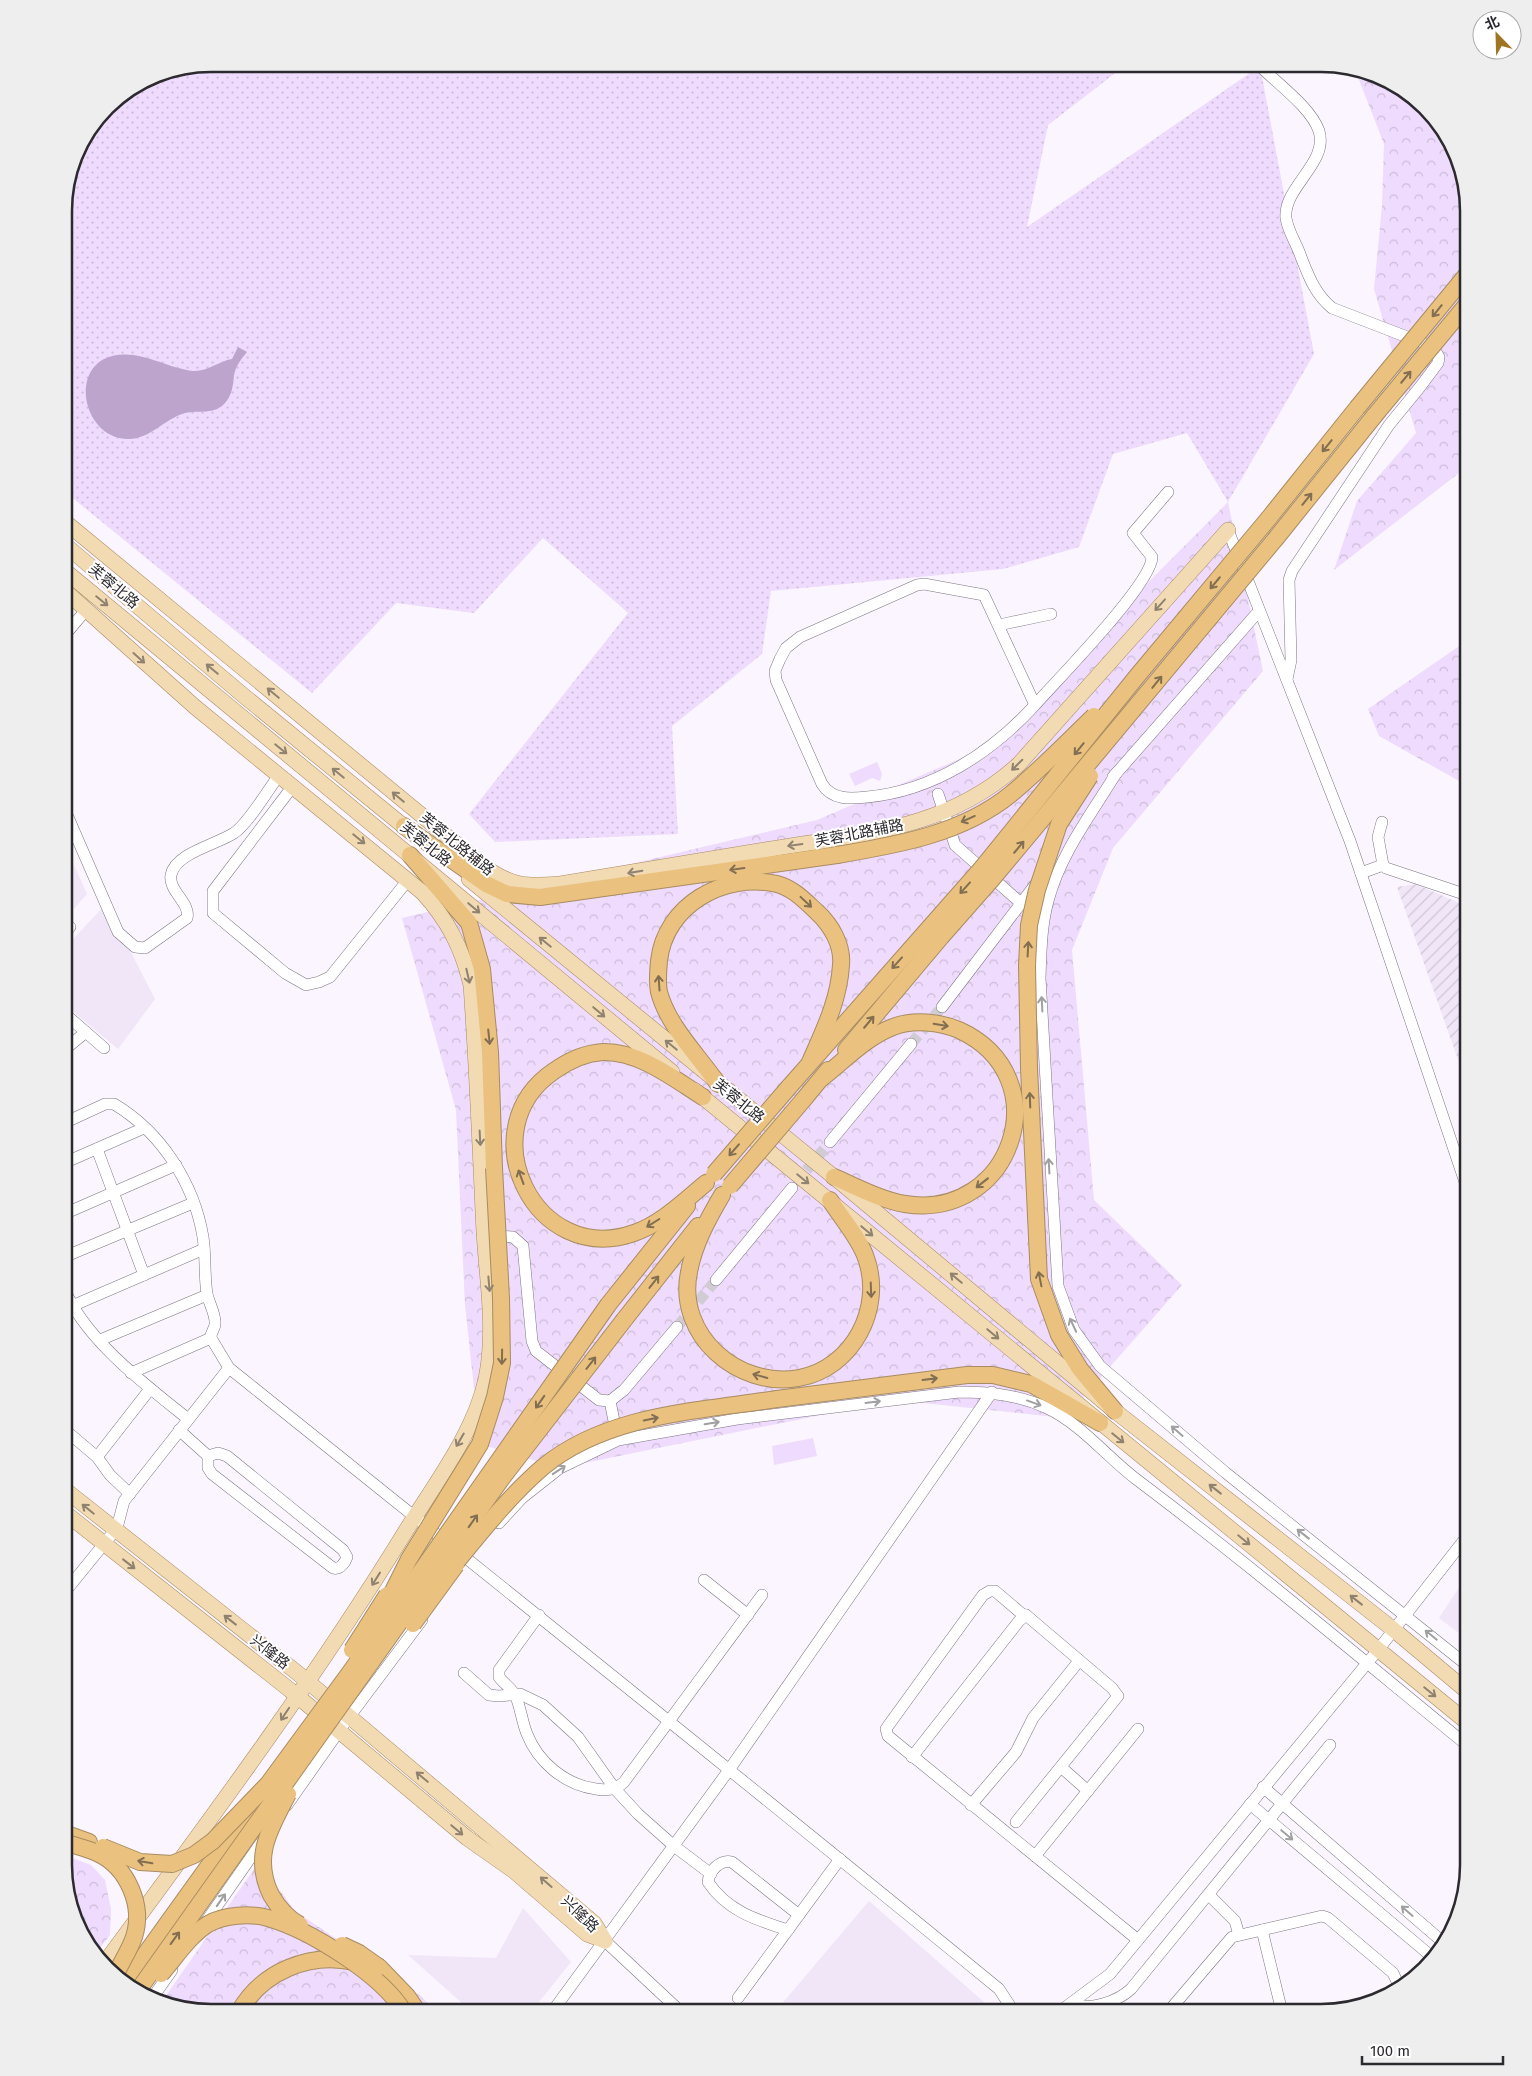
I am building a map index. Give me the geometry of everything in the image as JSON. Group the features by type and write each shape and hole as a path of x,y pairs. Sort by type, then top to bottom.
{"highway":[{"path":"129,1977 268,1784 356,1674 502,1478 624,1320 726,1191 822,1078 936,932 982,868 1460,283"},
{"path":"412,2003 378,1967 359,1953 295,1922 277,1907 264,1881 262,1857 265,1842 310,1751 356,1674 608,1305 710,1179 810,1062 936,932 993,878 1460,313"},
{"path":"404,826 486,884 518,897 540,897 837,854 920,839 973,817 1011,794 1138,675"},
{"path":"1115,1411 1080,1369 1059,1334 1039,1279 1029,1068 1027,965 1029,925 1037,890 1059,824 1134,709"},
{"path":"224,1828 353,1649 480,1444 497,1388 502,1363 502,1298 494,1168 490,1052 482,968 468,923 410,855"},
{"path":"718,1084 669,1016 659,990 658,970 660,950 676,918 693,902 709,892 733,882 752,881 778,884 800,896 824,918 836,940 842,963 833,1011 810,1062"},
{"path":"822,1078 871,1039 893,1026 921,1022 946,1024 976,1038 1000,1060 1009,1078 1014,1103 1014,1124 1008,1149 1001,1164 985,1182 964,1196 940,1204 906,1204 884,1198 834,1177"},
{"path":"703,1097 657,1068 633,1058 604,1052 581,1057 566,1063 544,1078 530,1094 519,1117 514,1147 522,1183 532,1200 558,1226 579,1235 616,1237 634,1234 670,1213 710,1179"},
{"path":"726,1191 706,1223 688,1273 689,1297 693,1320 701,1337 716,1353 736,1368 760,1377 778,1379 800,1378 835,1361 857,1338 867,1319 871,1299 871,1275 866,1256 830,1200"},
{"path":"356,1674 474,1541 544,1467 574,1447 608,1430 649,1419 778,1399 967,1375 993,1375 1032,1384 1100,1423"},
{"path":"284,1802 474,1541"},
{"path":"356,1674 409,1559"},
{"path":"142,1985 310,1751"},
{"path":"72,1836 140,1862 172,1864 194,1855 268,1784"},
{"path":"72,1845 98,1853 116,1867 136,1899 137,1913 134,1937 119,1968"},
{"path":"148,1988 208,1924 227,1917 248,1915 267,1917 338,1951 388,1990 398,2003"},
{"path":"244,2003 263,1983 290,1967 308,1960 328,1958 354,1961 396,1990 405,2003"},
{"path":"254,2003 270,1984 292,1972 323,1966 351,1971 368,1978 385,1989 394,2003"}],"main road":[{"name":"芙蓉北路辅路","path":"73,529 436,828 500,878 514,884 560,884 854,836 928,819 945,812 980,794 1019,764 1228,530"},
{"name":"芙蓉北路","path":"73,551 244,696 834,1177 1115,1411 1394,1630 1460,1685"},
{"name":"芙蓉北路","path":"73,577 703,1097 1460,1717"},
{"path":"73,598 195,707 408,880 435,906 449,927 465,962 470,985 484,1235 491,1314 490,1356 485,1382 475,1415 415,1517 362,1602 239,1780 108,1958"},
{"name":"兴隆路","path":"72,1495 307,1681 594,1923 605,1941"},
{"name":"兴隆路","path":"72,1519 297,1696 467,1838 514,1871 587,1934 605,1941"}],"street":[{"path":"1267,73 1309,114 1318,130 1320,145 1293,194 1286,217 1313,287 1322,300 1332,308 1433,347 1439,357 1438,363 1389,425 1292,571 1289,580 1291,660 1287,679"},
{"path":"1035,705 984,595 924,584 917,585 800,637 786,648 775,673 778,685 826,790 841,797 854,798 899,792 944,775 992,746 1035,705 1123,606 1148,573 1152,557 1133,533 1168,492"},
{"path":"1228,530 1361,873 1460,1167"},
{"path":"73,626 86,610"},
{"path":"942,1007 1022,904 1116,772 1259,611"},
{"path":"999,625 1051,614"},
{"path":"1116,772 1060,868 1048,900 1041,935 1040,978 1058,1286 1074,1330 1100,1366 1226,1473 1407,1615 1460,1659"},
{"path":"73,828 118,932 140,949 145,948 188,918 187,910 172,882 171,875 175,868 191,853 235,832 279,775"},
{"path":"938,794 944,784 944,775"},
{"path":"922,784 927,790 938,794 952,840 959,850 1022,904"},
{"path":"293,786 213,891 212,901 214,913 286,974 306,985 330,977 408,880"},
{"path":"1382,822 1378,837 1383,865"},
{"path":"1361,873 1383,865 1402,874 1460,893"},
{"path":"73,1020 104,1048"},
{"path":"72,1043 86,1032"},
{"path":"830,1142 911,1044"},
{"path":"72,1119 109,1103 118,1106 166,1150 176,1165 193,1203 201,1230 207,1294 215,1324 211,1338 229,1368 539,1615 790,1821 840,1859 999,1990 1008,2004"},
{"path":"72,1159 144,1128"},
{"path":"97,1149 144,1275"},
{"path":"72,1210 176,1165"},
{"path":"716,1280 792,1188"},
{"path":"72,1253 193,1203"},
{"path":"484,1235 514,1238 523,1246 532,1341 536,1351 591,1394 604,1401 610,1401 624,1390 677,1327"},
{"path":"72,1296 144,1275 204,1250"},
{"path":"100,1340 207,1294"},
{"path":"72,1305 100,1340 131,1373 188,1420"},
{"path":"131,1373 211,1338"},
{"path":"72,1583 116,1529 124,1501 229,1368"},
{"path":"97,1457 150,1389"},
{"path":"157,1992 339,1732 469,1559 522,1498 560,1468 618,1440 736,1419 959,1392 992,1392 1035,1403 1065,1418 1130,1475 1189,1519 1460,1740"},
{"path":"558,2003 729,1770 992,1392"},
{"path":"610,1401 618,1440"},
{"path":"179,1430 208,1456 208,1468 212,1474 333,1568 340,1567 345,1562 347,1557 343,1550 228,1456 218,1453 208,1456"},
{"path":"72,1436 97,1457 110,1475 130,1494"},
{"path":"1073,2003 1110,1974 1367,1664 1460,1545"},
{"path":"704,1580 748,1615"},
{"path":"1016,1822 1118,1696 1112,1688 1026,1615 1022,1614 995,1591 990,1590 983,1596 886,1729 888,1736 1138,1940"},
{"path":"539,1615 498,1673 503,1682 514,1693 527,1734 542,1760 551,1769 586,1788 614,1789 624,1782 762,1595"},
{"path":"912,1757 1019,1620 1026,1615"},
{"path":"971,1805 1016,1752 1033,1718 1079,1661"},
{"path":"464,1674 489,1695 499,1696 514,1693 529,1697 542,1705 578,1737 614,1789 638,1814 674,1846 711,1874"},
{"path":"1034,1856 1138,1729"},
{"path":"1097,2004 1124,1996 1209,1895 1330,1745"},
{"path":"1061,1767 1088,1790"},
{"path":"1264,1787 1438,1938"},
{"path":"1250,1804 1428,1953"},
{"path":"738,1998 840,1859"},
{"path":"788,1930 766,1924 733,1909 708,1882 711,1874 720,1863 732,1862 799,1915"},
{"path":"1209,1895 1236,1921 1239,1935"},
{"path":"1175,2004 1228,1940 1239,1935 1326,1917 1393,1973 1397,1981"},
{"path":"1262,1930 1280,2004"},
{"path":"605,1941 672,2003"}],"shaded area":[{"path":"238,347 247,352 236,369 229,397 221,407 211,411 185,413 144,436 128,439 114,436 102,429 93,418 88,406 86,392 88,379 94,368 104,359 115,355 138,356 182,369 198,371 232,359"},
{"path":"73,862 87,894 73,910"},
{"path":"1416,884 1460,903 1460,1065 1397,887"},
{"path":"106,904 155,999 118,1049 73,1011 73,940"},
{"path":"1460,1586 1460,1634 1439,1618"},
{"path":"869,1901 985,2003 985,2004 782,2004"},
{"path":"523,1908 571,1962 538,2003 462,2003 408,1955 496,1958"}],"green space":[{"path":"202,73 1115,73 1048,125 1027,227 1250,73 1261,73 1314,354 1228,502 1187,433 1113,454 1079,547 1003,569 771,591 762,654 672,726 678,834 495,842 469,814 628,613 543,538 474,613 396,603 312,693 73,498 73,202 77,175 87,150 101,127 120,107 142,91 175,77"},
{"path":"1358,78 1382,87 1398,96 1419,113 1441,142 1455,175 1460,211 1460,472 1334,570 1357,501 1416,433 1374,289 1382,206 1384,144"},
{"path":"1228,502 1263,671 1113,848 1072,950 1094,1200 1182,1285 1065,1418 895,1400 560,1468 480,1444 465,1305 456,1110 402,918 817,820 983,749"},
{"path":"1460,646 1460,782 1379,736 1368,709"},
{"path":"877,762 882,774 880,781 872,778 855,786 849,774"},
{"path":"813,1438 817,1456 774,1465 772,1446"},
{"path":"72,1858 91,1865 105,1880 111,1909 110,1935 100,1948 83,1918 77,1901"},
{"path":"259,1862 295,1911 418,1994 428,2003 202,2003 184,2001 166,1996"}],"tunnel":[{"path":"911,1044 942,1007"},
{"path":"796,1183 830,1142"},
{"path":"677,1327 716,1280"}]}
